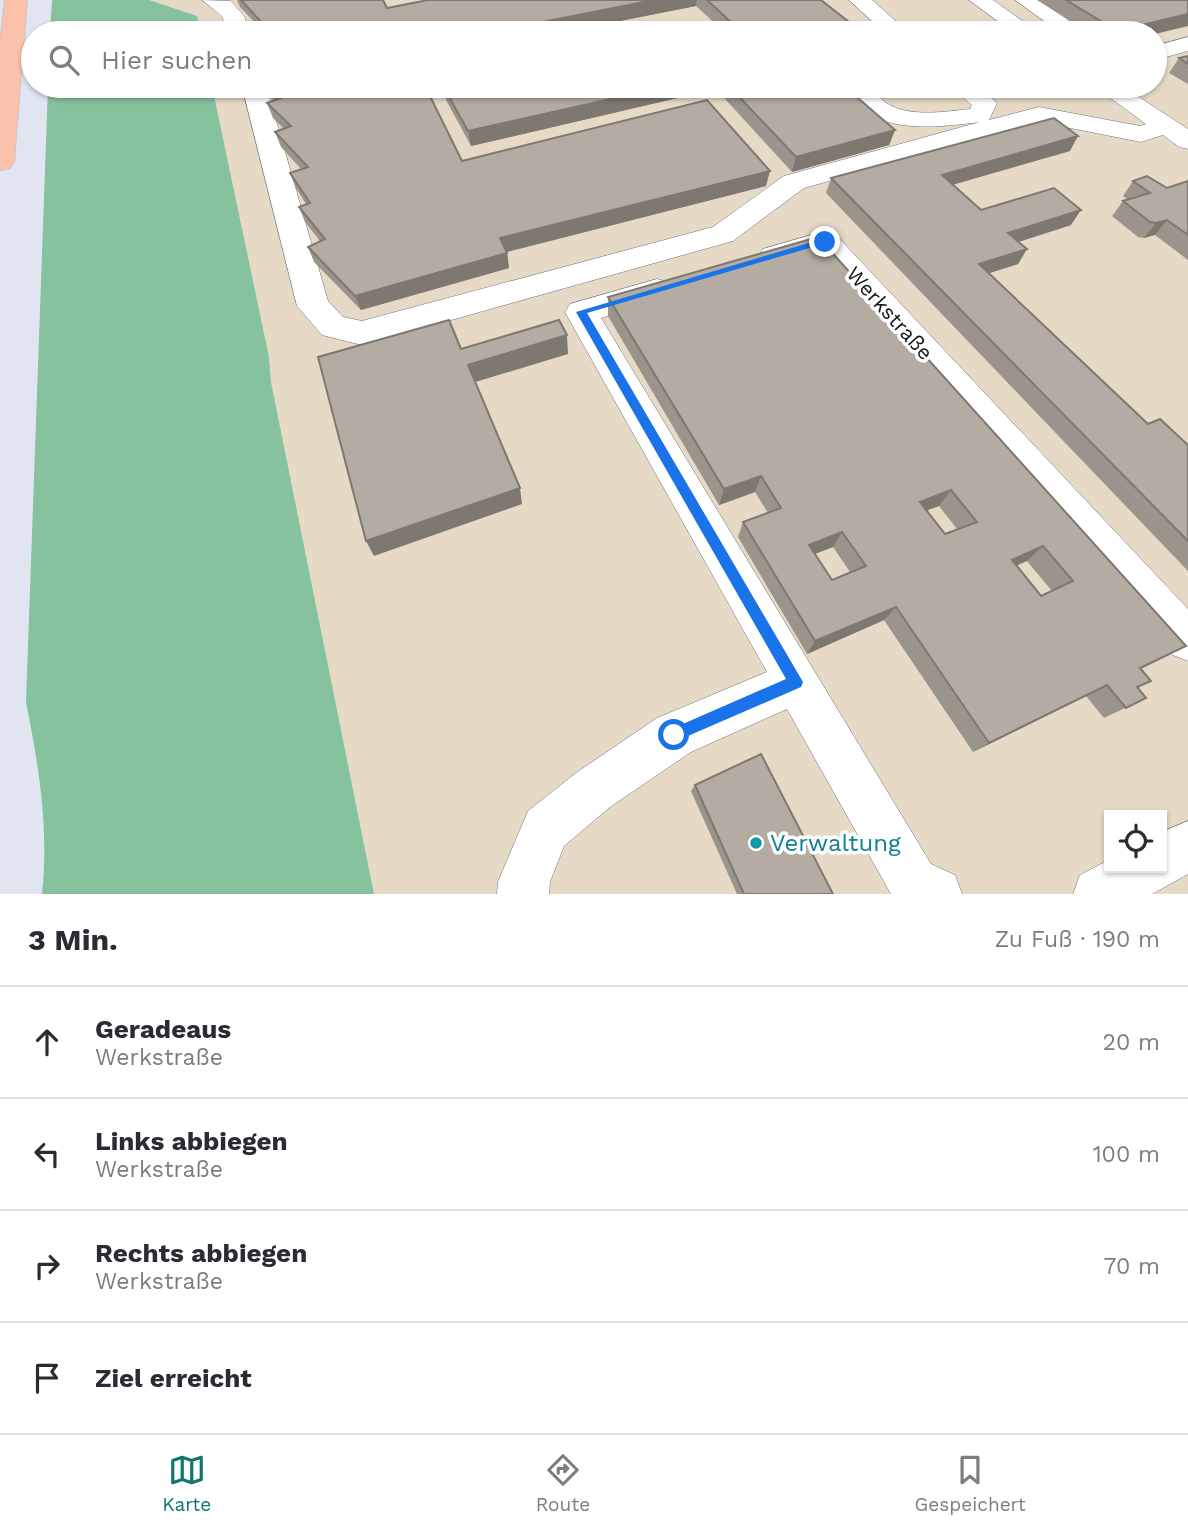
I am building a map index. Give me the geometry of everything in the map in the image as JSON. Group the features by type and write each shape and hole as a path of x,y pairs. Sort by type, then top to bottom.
{"main road":[{"path":"0,162 16,0"}],"street":[{"path":"212,0 224,4 234,13 236,21"},
{"path":"859,0 884,21"},
{"path":"979,0 1010,21"},
{"path":"1025,0 1057,21"},
{"path":"1167,50 1188,44"},
{"path":"257,98 313,306 333,327 362,333 723,234 794,183 1039,114 1141,134 1166,126"},
{"path":"868,98 883,111 902,119 980,115 1008,122"},
{"path":"978,98 985,103 980,115"},
{"path":"1124,98 1188,141"},
{"name":"Werkstraße","path":"748,264 825,242 1188,640"},
{"path":"684,282 581,312 913,882 936,894"},
{"path":"523,894 524,882 546,830 593,790 674,735 796,682"},
{"path":"1167,857 1188,846"},
{"path":"1099,894 1139,873"}],"shaded area":[{"path":"149,0 1188,0 1188,894 374,894 271,382 269,357 215,98 1167,98 1167,21 198,21 197,16"}],"green space":[{"path":"52,0 149,0 197,16 198,21 51,21"},
{"path":"48,98 215,98 269,357 271,382 374,894 42,894 42,798 26,702"}],"building":[{"path":"241,0 383,0 387,8 428,0 654,0 547,21 260,21"},
{"path":"707,0 821,0 848,21 730,21"},
{"path":"1066,0 1188,0 1188,14 1159,21 1101,21"},
{"path":"1188,56 1188,64 1179,58"},
{"path":"281,98 431,98 462,161 707,100 770,171 500,238 507,253 355,296 308,247 325,239 299,207 310,203 290,173 308,167 275,132 291,126 267,103"},
{"path":"450,98 615,98 468,131"},
{"path":"740,98 858,98 895,130 796,157"},
{"path":"1054,118 1078,136 942,175 981,210 1054,188 1081,210 1008,233 1027,249 979,264 1148,424 1160,419 1188,445 1188,541 831,178"},
{"path":"1147,176 1167,188 1188,181 1188,235 1167,220 1150,222 1123,201 1150,193 1133,181"},
{"path":"818,237 1186,646 1140,668 1151,681 1137,687 1146,698 1126,708 1107,685 989,743 896,607 815,641 743,522 781,508 761,476 724,489 608,297","holes":["951,490 977,522 945,534 920,502","842,532 866,566 832,580 809,545","1043,546 1073,581 1041,596 1012,560"]},
{"path":"449,320 461,349 559,320 567,335 468,365 520,488 366,541 318,357"},
{"name":"Verwaltung","path":"761,754 833,894 744,894 695,785"}],"place":[{"name":"Verwaltung","path":"756,843"}],"route":[{"path":"674,735 796,682 581,312 825,242"}]}
